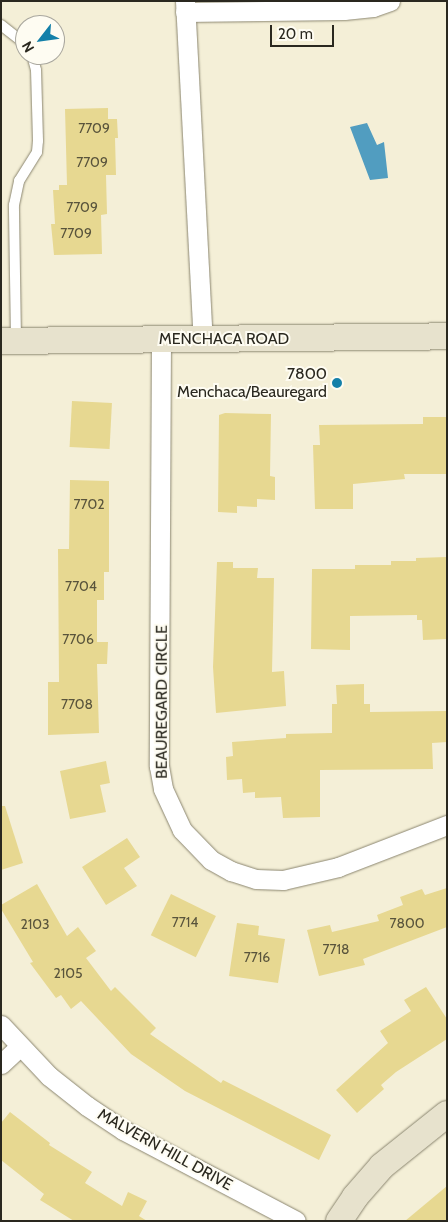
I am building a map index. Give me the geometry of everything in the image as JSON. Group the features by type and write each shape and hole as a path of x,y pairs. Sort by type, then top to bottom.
{"main road":[{"name":"MENCHACA ROAD","path":"9,341 447,336"},
{"path":"339,1221 355,1197 382,1166 447,1114"}],"street":[{"path":"203,339 185,7 344,10 373,7 390,1"},
{"name":"BEAUREGARD CIRCLE","path":"162,339 160,766 162,789 182,830 211,860 231,871 256,879 283,880 338,867 447,825"},
{"name":"MALVERN HILL DRIVE","path":"1,1025 49,1076 87,1106 123,1130 296,1221"},
{"path":"1,1064 20,1046"}],"lane":[{"path":"1,25 15,36"},
{"path":"9,341 14,205 19,181 36,152 38,141 35,65"}],"water":[{"path":"367,123 377,145 384,142 388,178 370,180 350,127"}],"building":[{"path":"108,108 108,119 117,119 118,138 115,138 116,175 106,175 107,214 101,215 102,254 54,255 51,224 55,224 53,190 59,190 59,185 67,185 65,109"},
{"path":"72,401 112,403 110,449 70,447"},
{"path":"225,413 271,414 270,476 275,477 275,500 257,499 257,507 237,506 237,513 218,512 219,415"},
{"path":"423,417 446,417 447,474 404,474 405,479 353,484 353,509 315,509 313,445 320,445 319,425 423,424"},
{"path":"70,480 109,481 109,572 104,572 104,600 97,600 97,642 108,642 107,664 97,664 99,733 48,735 48,682 59,682 58,549 69,549"},
{"path":"447,557 447,639 423,640 422,620 417,620 417,615 350,616 350,650 311,649 312,569 355,569 355,565 391,565 391,561 416,561 416,558"},
{"path":"217,562 233,562 233,568 258,568 257,578 274,578 272,672 284,671 286,706 216,713 213,667"},
{"path":"364,684 364,704 370,704 370,712 447,711 447,742 432,743 433,769 320,770 320,817 283,818 281,797 255,798 255,792 243,793 242,779 227,780 226,757 233,756 232,742 286,738 286,734 332,733 332,704 337,704 336,685"},
{"path":"106,761 110,783 100,785 106,812 70,819 60,771"},
{"path":"1,806 5,806 23,863 1,870"},
{"path":"127,838 140,857 124,868 137,886 106,905 82,867"},
{"path":"37,884 67,936 78,927 96,951 86,958 111,991 115,987 156,1028 150,1034 221,1083 223,1080 331,1135 319,1160 185,1091 131,1054 81,1001 71,1009 61,995 56,998 30,963 33,962 1,909 1,905"},
{"path":"447,888 447,927 363,959 365,965 319,976 307,930 330,925 332,932 379,921 377,915 403,905 400,897 422,889 425,895"},
{"path":"171,894 216,916 196,957 151,935"},
{"path":"237,923 259,926 258,935 285,939 278,983 229,976"},
{"path":"426,987 447,1019 447,1039 396,1072 381,1085 384,1089 357,1113 336,1090 388,1043 380,1031 411,1011 404,1000"},
{"path":"10,1112 50,1143 49,1145 92,1172 85,1183 122,1206 128,1192 147,1201 139,1216 147,1221 74,1221 40,1200 44,1194 1,1160 1,1123"},
{"path":"447,1186 447,1221 405,1221"}],"place":[{"name":"7800 Menchaca/Beauregard","path":"337,383"}]}
